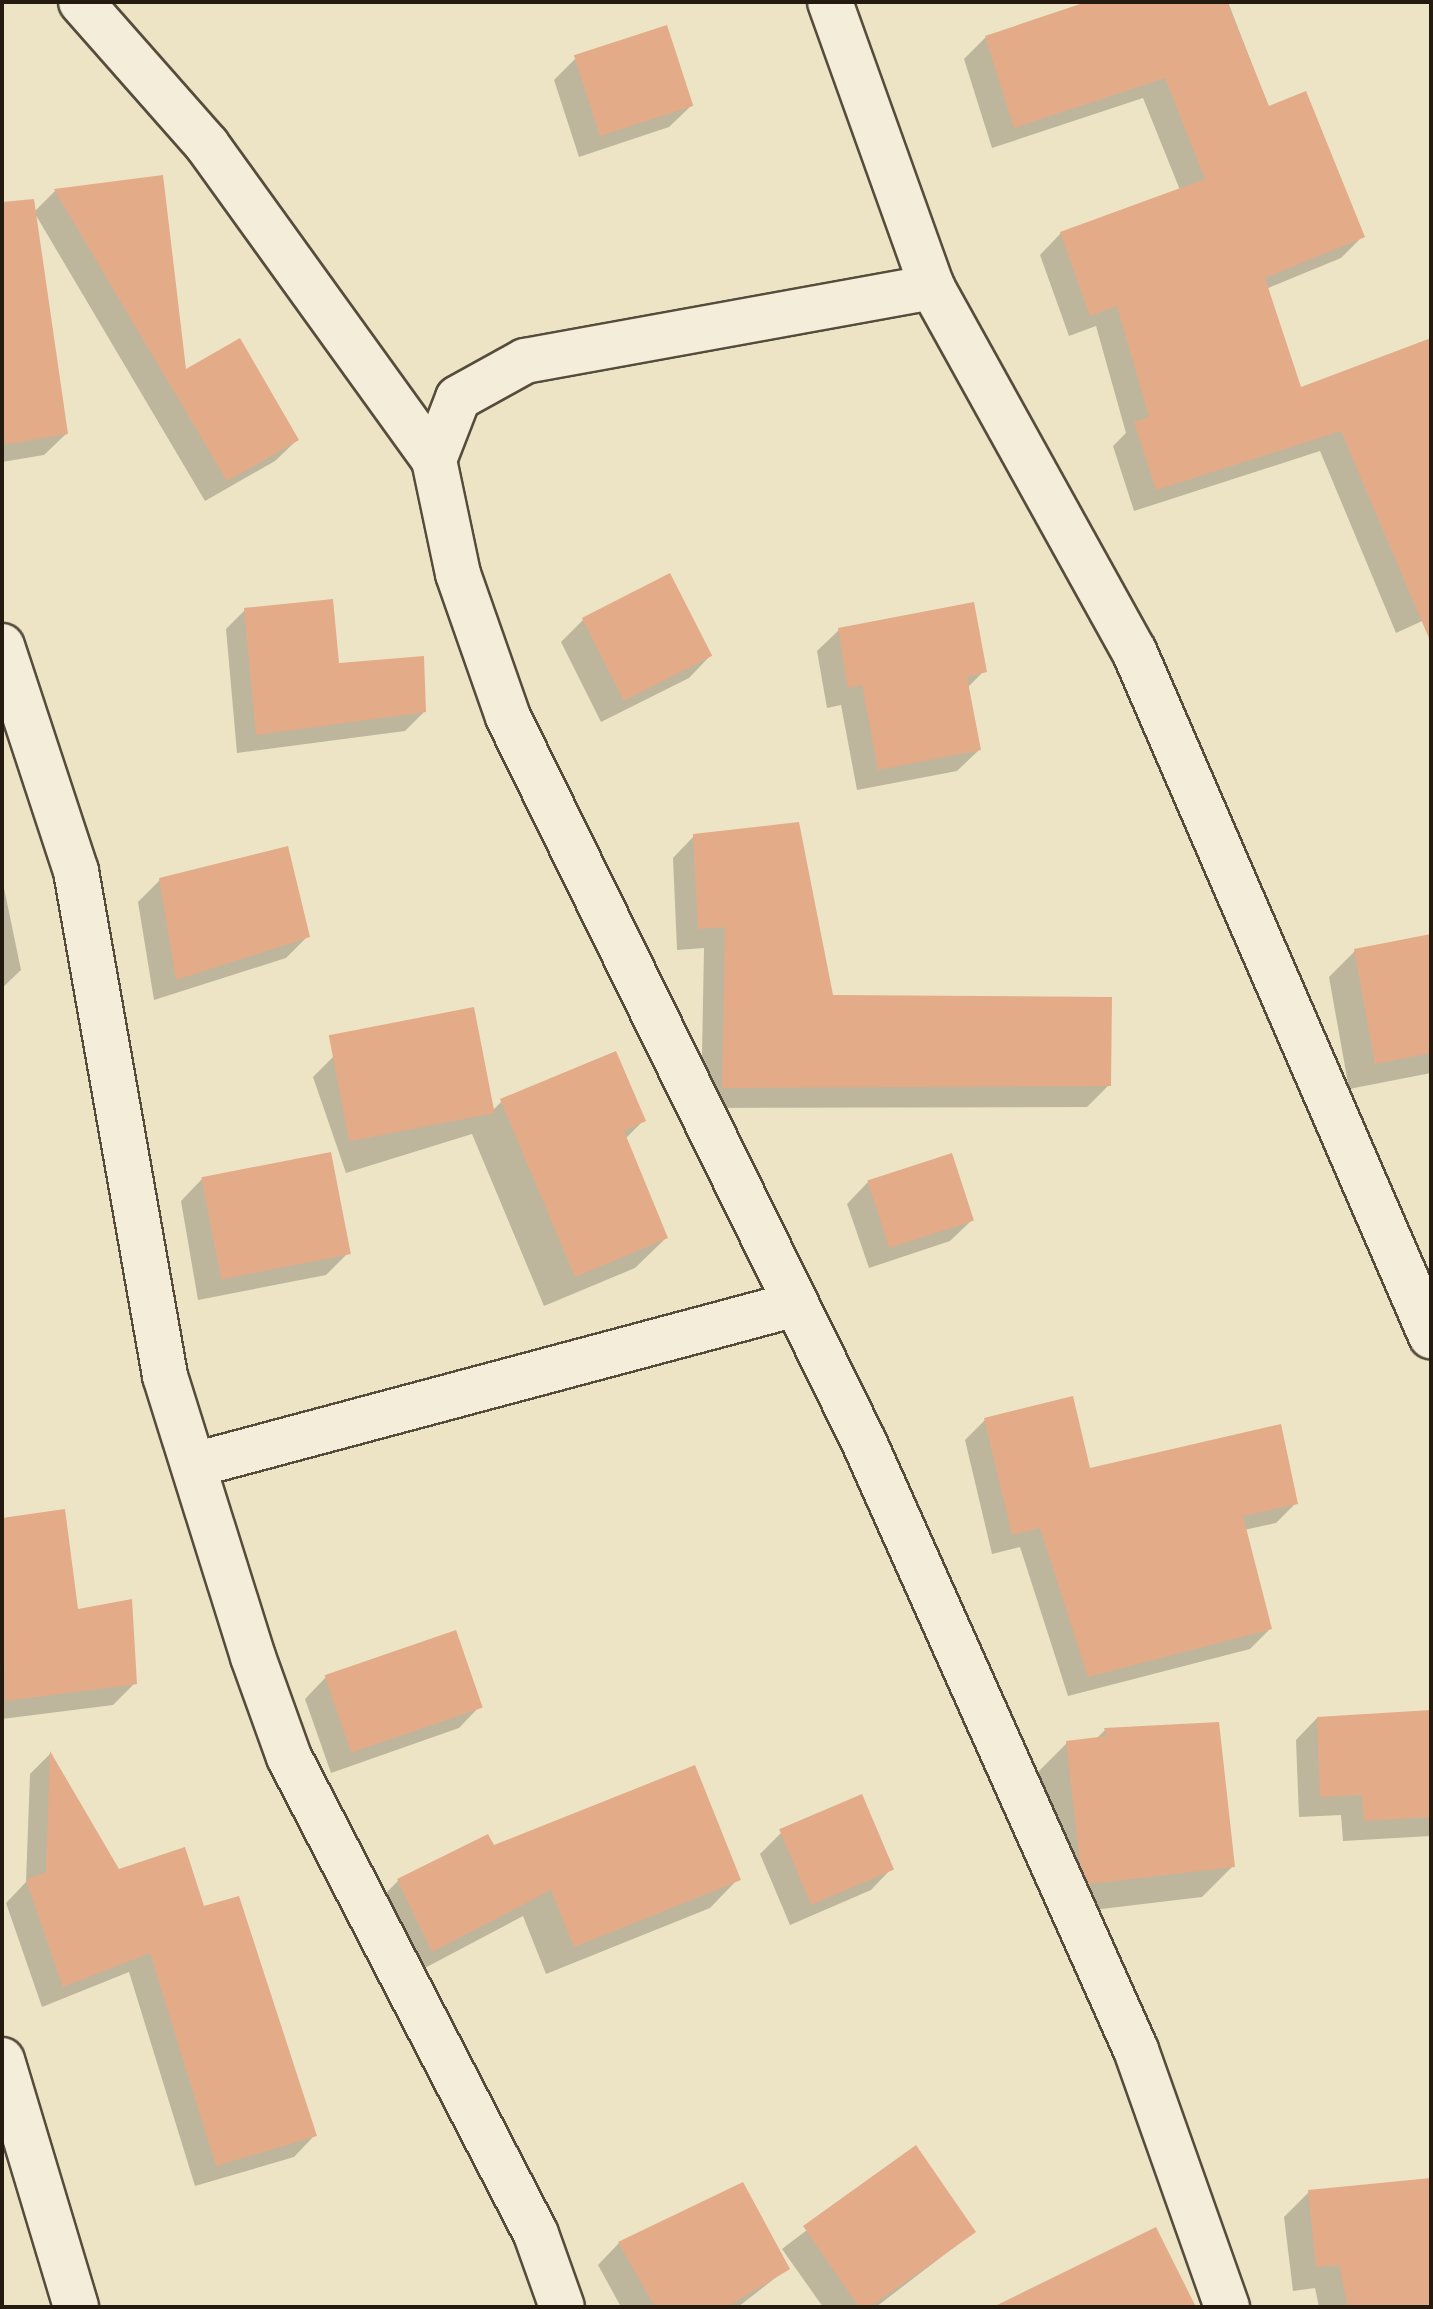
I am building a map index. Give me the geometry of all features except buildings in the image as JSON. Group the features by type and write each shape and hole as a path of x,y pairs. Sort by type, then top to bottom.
{"street":[{"path":"81,2 207,145 434,460 458,574 508,717 796,1304 1136,2050 1227,2307"},
{"path":"830,2 932,287 1134,651 1431,1336"},
{"path":"434,460 458,398 525,361 932,287"},
{"path":"2,646 76,871 165,1376 289,1757 536,2234 562,2307"},
{"path":"194,1465 796,1304"},
{"path":"2,2060 76,2307"}]}
